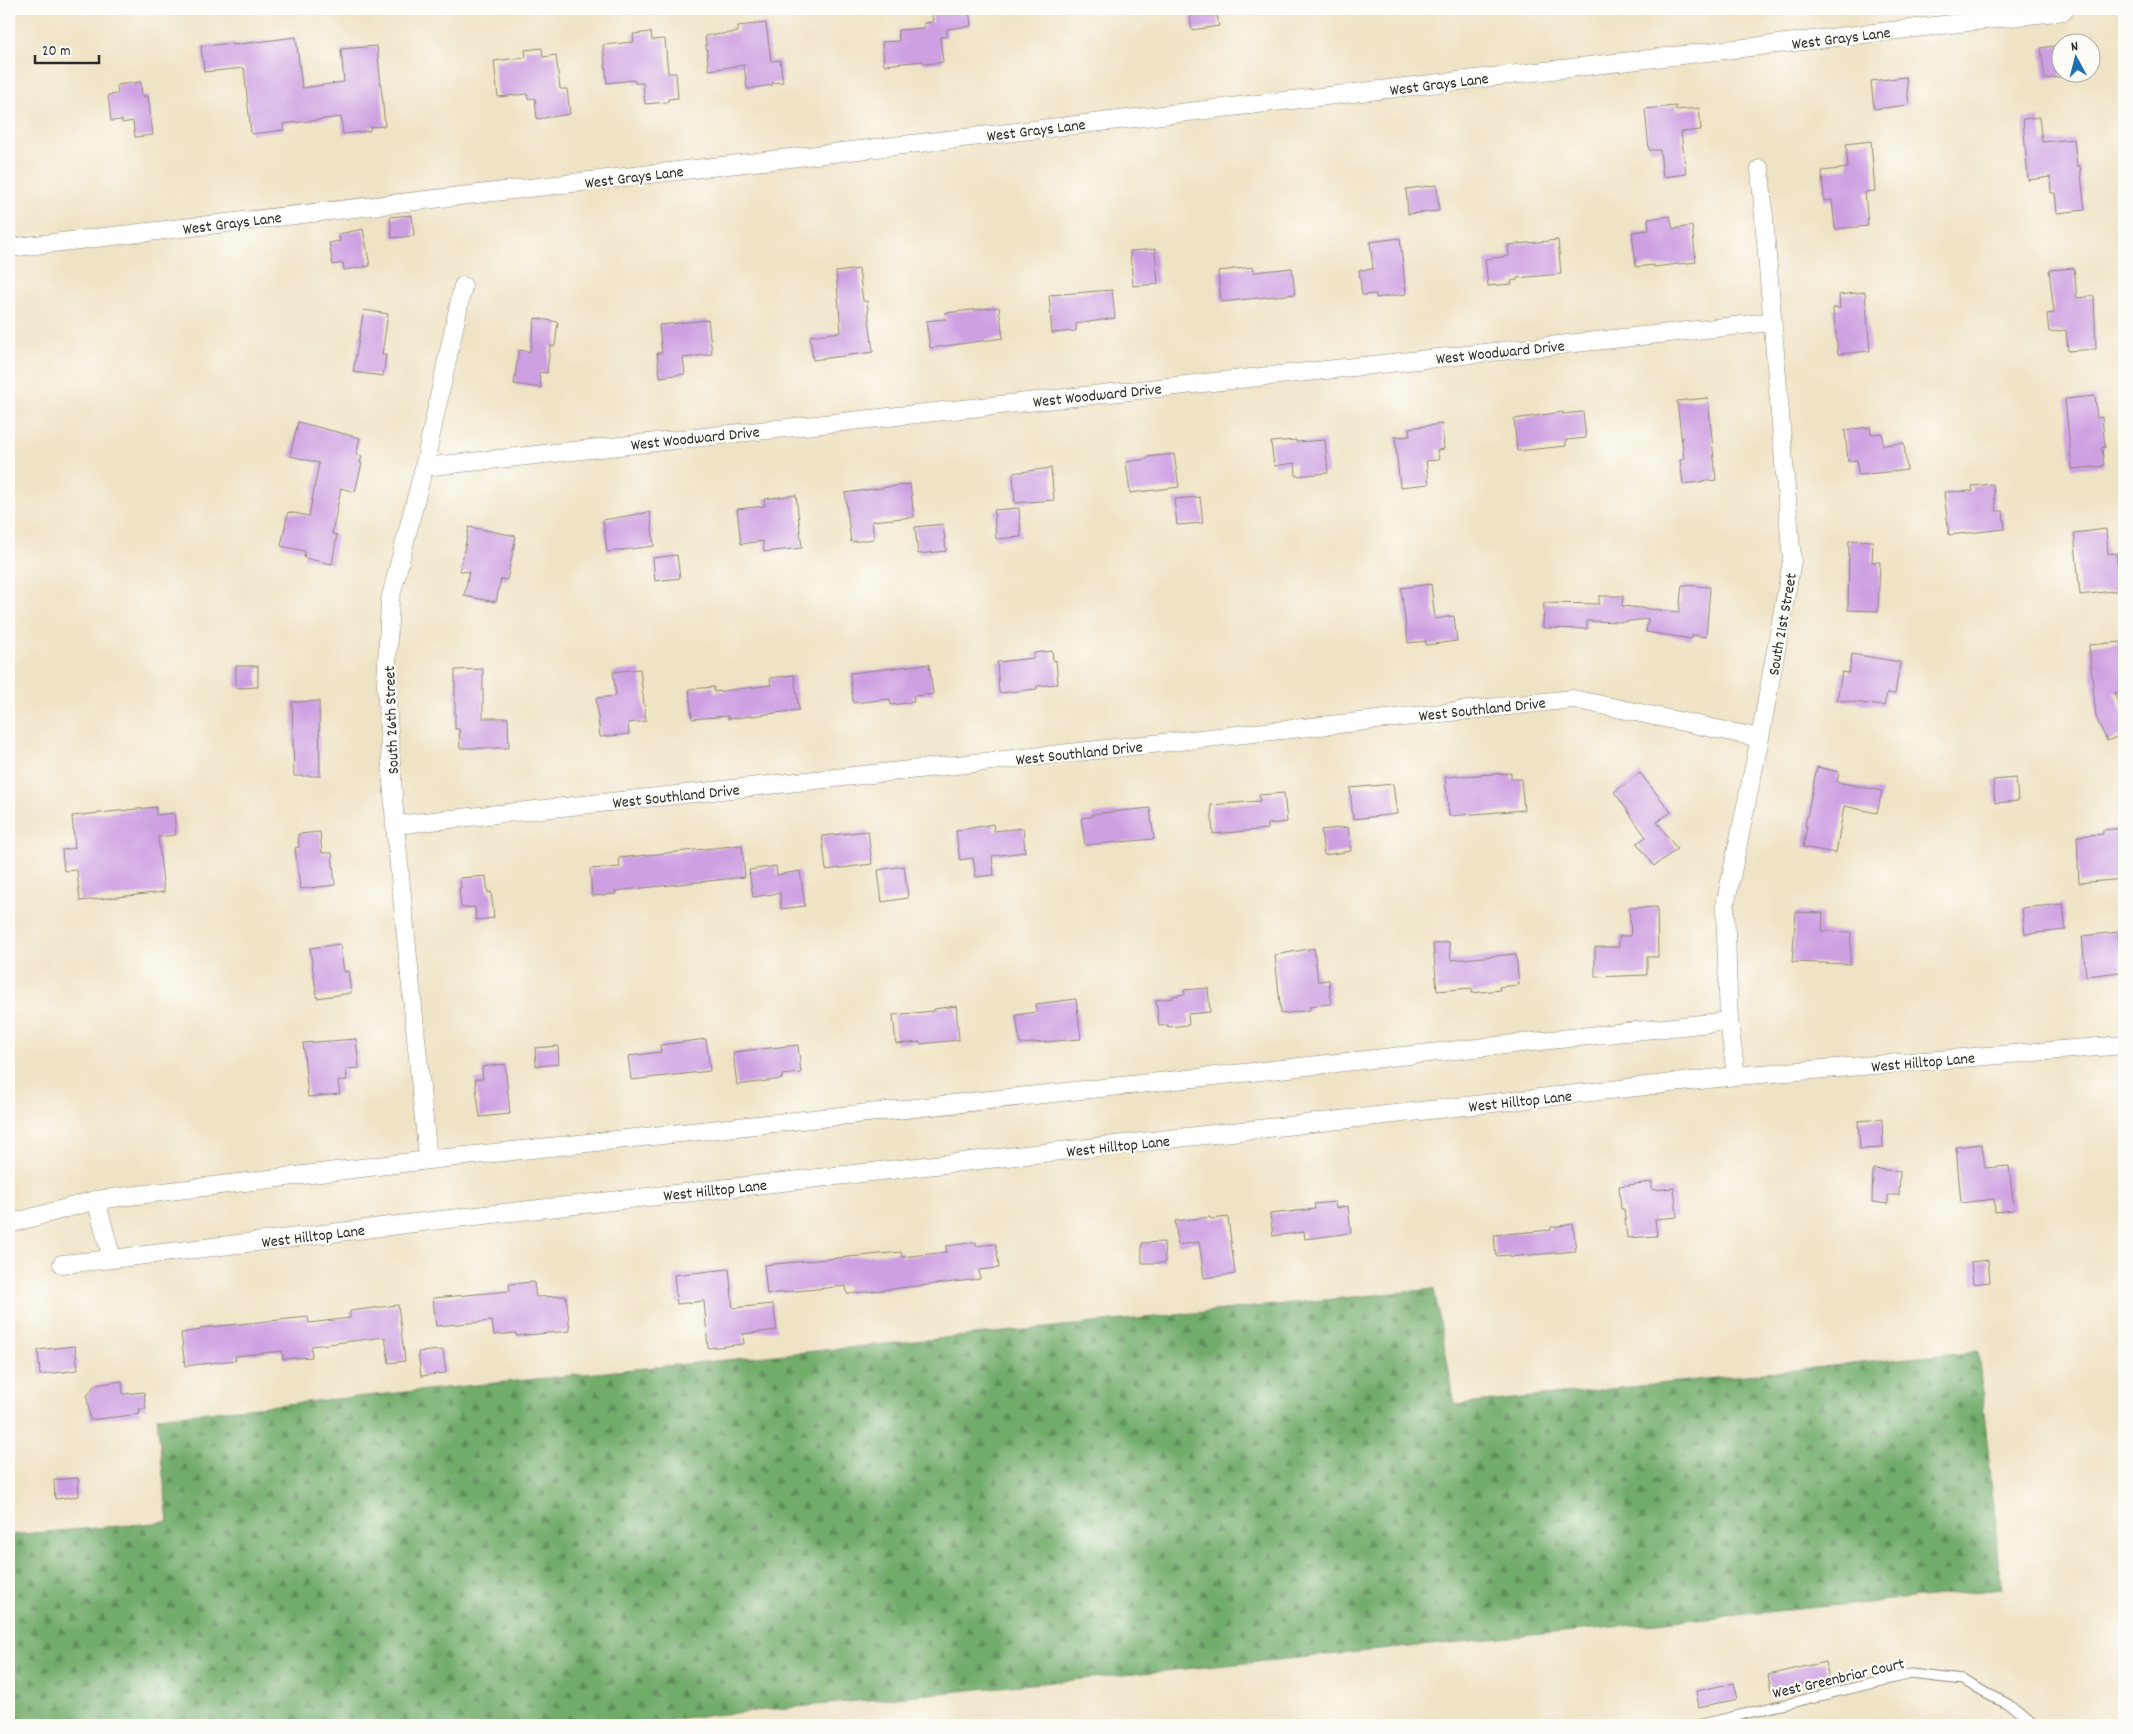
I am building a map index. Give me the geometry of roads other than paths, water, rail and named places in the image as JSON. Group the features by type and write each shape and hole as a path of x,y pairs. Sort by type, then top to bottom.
{"street":[{"name":"West Grays Lane","path":"9,248 2064,11"},
{"name":"South 21st Street","path":"1736,1076 1729,1022 1725,906 1760,738 1792,561 1760,169"},
{"name":"South 26th Street","path":"428,1160 395,825 386,685 390,600 424,466 463,286"},
{"name":"West Woodward Drive","path":"424,466 1771,322"},
{"name":"West Southland Drive","path":"395,825 1572,698 1760,738"},
{"path":"9,1224 96,1200 428,1160 1729,1022"},
{"name":"West Hilltop Lane","path":"62,1264 450,1218 1736,1076 2124,1045"},
{"path":"96,1200 112,1259"}],"lane":[{"name":"West Greenbriar Court","path":"1698,1725 1911,1674 1962,1680 2008,1704 2033,1725"}]}
